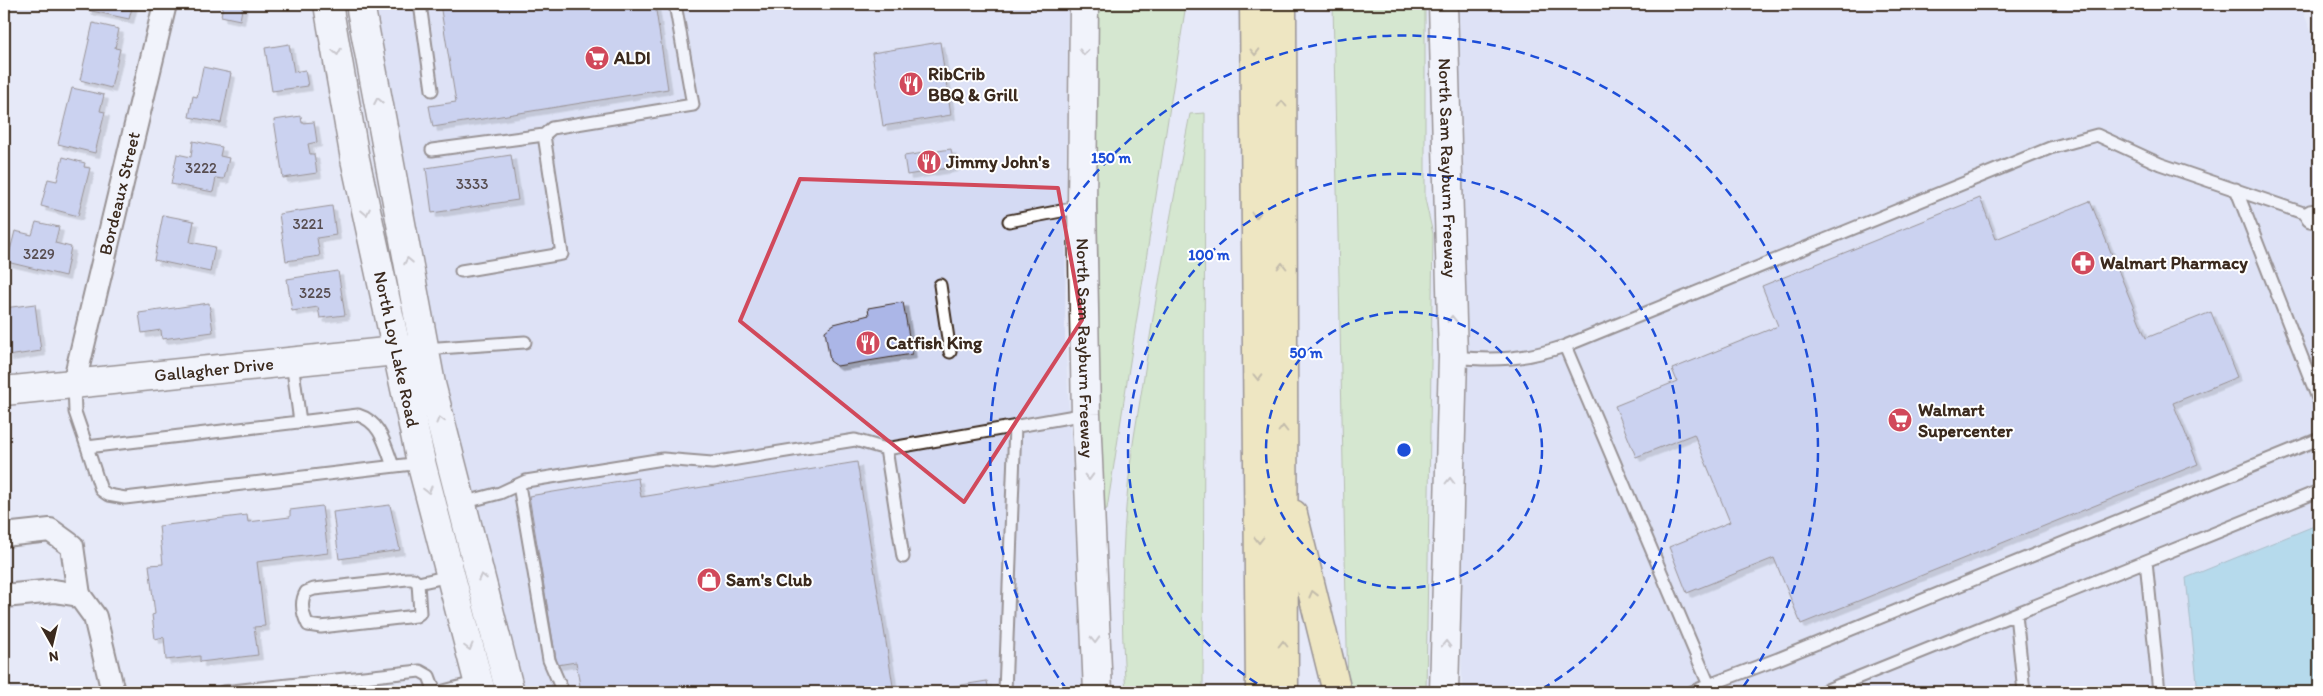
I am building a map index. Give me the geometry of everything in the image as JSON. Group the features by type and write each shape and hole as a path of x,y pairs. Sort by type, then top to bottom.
{"highway":[{"path":"1254,4 1260,692"},
{"path":"1282,4 1284,692"},
{"path":"1283,472 1338,692"}],"main road":[{"name":"North Loy Lake Road","path":"328,4 354,159 396,352 421,463 479,687"},
{"name":"North Loy Lake Road","path":"360,4 431,384 510,692"},
{"name":"North Sam Rayburn Freeway","path":"1084,4 1082,207 1086,414 1098,692"},
{"name":"North Sam Rayburn Freeway","path":"1443,4 1453,357 1444,692"},
{"name":"Gallagher Drive","path":"4,391 424,348"}],"street":[{"name":"Bordeaux Street","path":"74,383 166,4"},
{"path":"4,535 50,530 72,546 79,595 95,617 113,692"},
{"path":"4,596 54,591 79,595"}],"lane":[{"path":"420,4 432,90"},
{"path":"432,150 544,135 552,128 693,105 675,4"},
{"path":"1453,357 1493,361 1536,356 1565,346 2050,148 2097,134 2160,164 2316,216"},
{"path":"461,271 562,254 544,135"},
{"path":"2236,190 2319,401"},
{"path":"1009,222 1082,207"},
{"path":"940,285 950,352"},
{"path":"424,348 525,342"},
{"path":"1565,346 1709,686"},
{"path":"292,362 300,422"},
{"path":"74,383 75,412 102,490 108,495 125,498 421,463"},
{"path":"462,502 500,493 526,481 663,459 712,463 855,440 886,449 1086,414"},
{"path":"87,447 358,415 369,418 377,427 393,466"},
{"path":"1005,692 1015,426"},
{"path":"1692,692 1788,656 2319,439"},
{"path":"886,449 903,557"},
{"path":"519,485 549,660 562,692"},
{"path":"1822,692 2319,491"},
{"path":"2146,561 2159,692"},
{"path":"418,583 450,576"},
{"path":"407,579 413,579 418,583 421,607 420,613 416,616 314,627 308,625 304,618 302,599 306,592 314,589 407,579"},
{"path":"2016,614 2024,692"},
{"path":"223,692 420,671 429,676 435,692"},
{"path":"440,692 479,687"}],"highlighted area":[{"path":"800,179 1058,188 1082,320 964,502 740,321"}],"shaded area":[{"path":"368,4 1068,4 1065,337 1084,692 525,692 480,525 432,323"},
{"path":"1456,4 2300,4 2319,51 2319,692 1462,692"}],"green space":[{"path":"1096,4 1186,4 1107,509 1102,510 1097,431 1099,302 1095,104"},
{"path":"1333,4 1425,4 1425,199 1433,234 1426,692 1348,692"},
{"path":"1205,113 1203,692 1126,692 1122,584 1126,504 1132,452 1171,212 1190,114"}],"water":[{"path":"2319,524 2319,692 2198,692 2186,578"}],"building":[{"path":"89,4 133,4 129,19 87,10"},
{"path":"223,4 243,4 240,20 221,16"},
{"path":"440,4 655,4 668,89 433,127 429,106 456,102"},
{"path":"93,23 119,29 115,48 120,49 111,88 80,80"},
{"name":"RibCrib BBQ & Grill","path":"940,42 951,115 883,126 872,53"},
{"path":"289,44 294,72 305,70 308,86 272,91 265,48"},
{"path":"203,67 231,73 221,123 189,117 193,96 197,97"},
{"path":"72,88 104,95 100,111 105,112 95,153 58,144"},
{"path":"301,116 302,123 314,122 317,142 308,144 310,154 314,154 317,173 283,178 274,120"},
{"path":"193,141 222,147 220,156 229,158 224,179 216,178 213,192 171,184 177,154 191,157"},
{"name":"Jimmy John's","path":"951,149 954,167 907,175 904,156"},
{"path":"511,155 518,200 432,213 426,168"},
{"path":"63,157 85,163 84,167 90,168 78,216 41,206 48,179 57,181"},
{"name":"Walmart Supercenter","path":"1980,198 1996,239 2090,201 2146,338 2211,312 2237,377 2173,403 2198,464 1801,624 1774,558 1687,593 1669,547 1730,522 1694,434 1636,457 1615,406 1677,381 1672,369 1778,326 1762,286"},
{"path":"332,206 336,235 317,238 320,256 286,261 279,214"},
{"path":"163,215 194,221 190,242 215,247 210,272 154,260"},
{"path":"36,222 59,227 55,243 71,247 65,276 7,262 15,231 32,235"},
{"path":"338,271 345,315 320,318 318,307 292,311 287,279"},
{"name":"Catfish King","path":"903,302 912,354 837,366 830,361 825,331 834,324 869,315 868,308"},
{"path":"209,303 213,332 162,339 161,330 142,333 139,313"},
{"path":"35,304 41,351 8,356 4,308"},
{"name":"Sam's Club","path":"857,462 894,692 581,692 576,662 557,665 529,496 638,478 641,497"},
{"path":"390,505 400,550 339,559 333,512"},
{"path":"322,506 328,553 257,562 265,626 254,627 258,655 200,662 200,656 166,660 164,637 155,639 152,615 155,614 149,565 163,564 159,526 247,515 248,522 290,517 290,510"},
{"path":"987,681 989,692 918,692"}],"place":[{"name":"ALDI","path":"597,58"},
{"name":"RibCrib BBQ & Grill","path":"911,84"},
{"name":"Jimmy John's","path":"929,162"},
{"name":"Walmart Pharmacy","path":"2083,263"},
{"name":"Catfish King","path":"868,343"},
{"name":"Walmart Supercenter","path":"1900,420"},
{"name":"Sam's Club","path":"709,580"}]}
